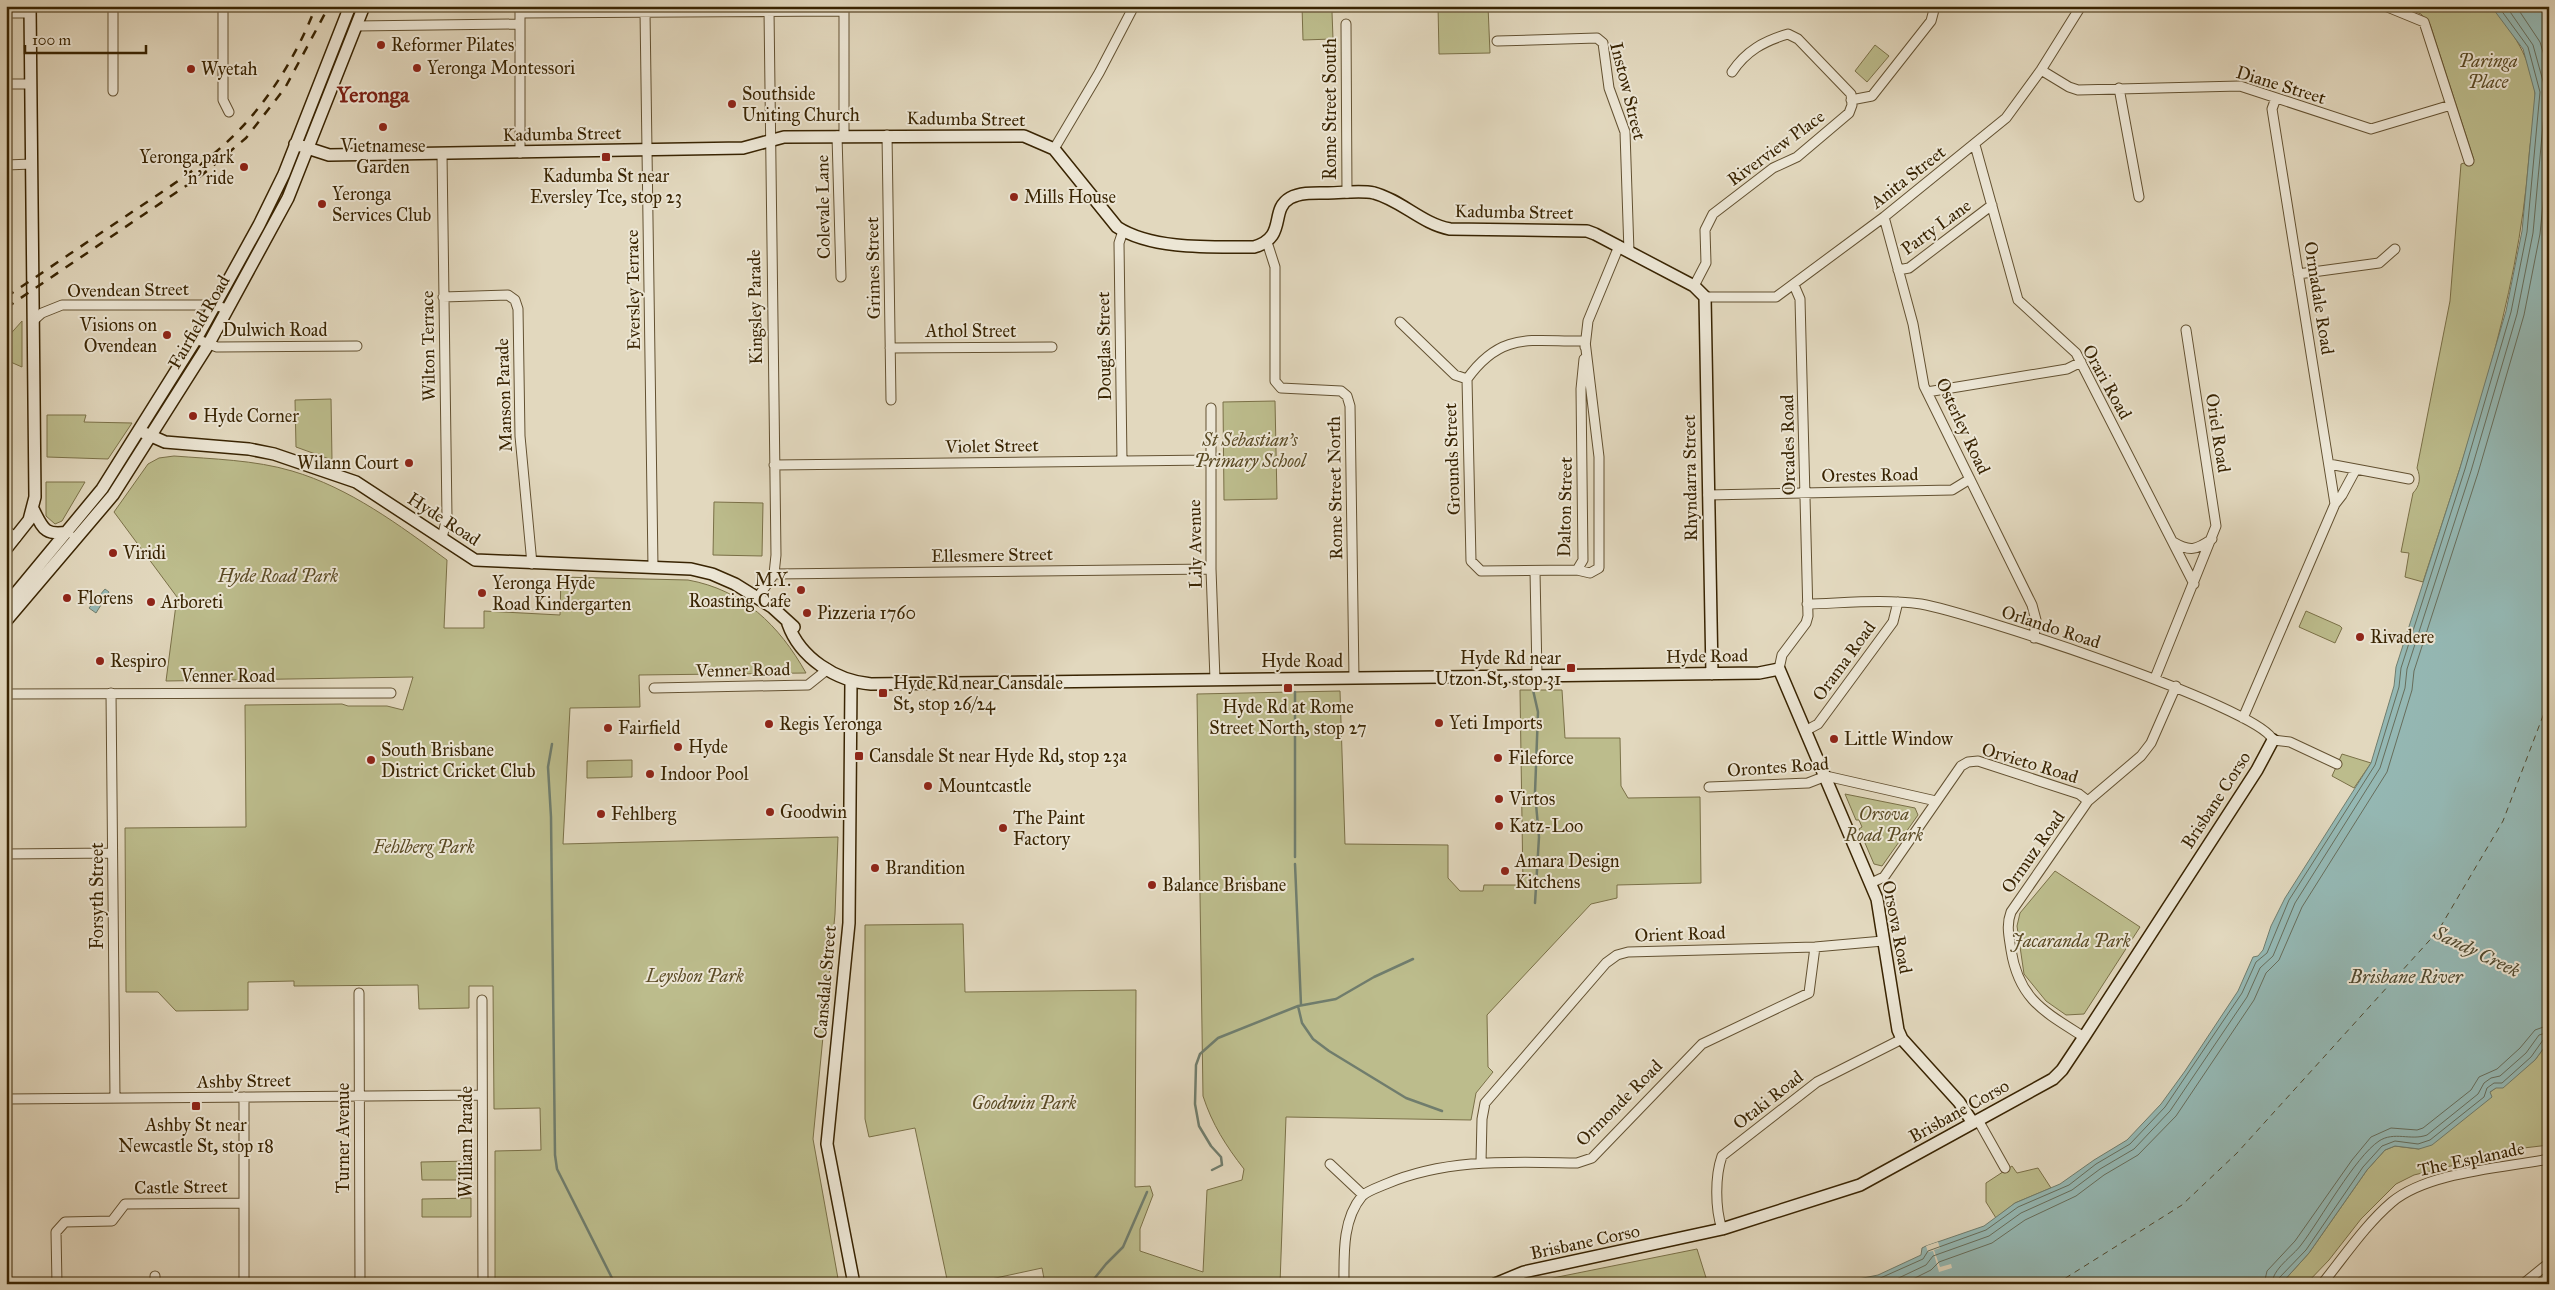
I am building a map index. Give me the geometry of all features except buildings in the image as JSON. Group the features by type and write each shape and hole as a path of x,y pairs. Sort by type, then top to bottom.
{"street":[{"path":"113,6 113,91"},
{"path":"222,6 223,100 229,112"},
{"name":"Fairfield Road","path":"6,605 102,489 196,339 259,225 295,144 350,6"},
{"name":"Fairfield Road","path":"6,621 113,495 151,438 208,345 284,207 364,6"},
{"path":"1054,149 1099,73 1134,6"},
{"path":"1732,72 1743,56 1776,38 1788,34 1805,46 1851,94 1852,100 1872,96 1931,21 1935,6"},
{"name":"Anita Street","path":"1705,298 1776,297 1884,217 2006,118 2041,70 2081,6"},
{"path":"2386,6 2424,22 2469,161"},
{"path":"520,152 520,10 646,12 669,9 768,11 844,9"},
{"name":"Colevale Lane","path":"841,277 841,136 844,9"},
{"path":"6,13 30,10 33,321 33,509 26,525 6,550"},
{"name":"Kingsley Parade","path":"768,11 776,555 774,574"},
{"name":"Eversley Terrace","path":"646,12 653,567"},
{"path":"356,26 520,24"},
{"name":"Rome Street South","path":"1346,24 1347,193"},
{"name":"Instow Street","path":"1498,41 1597,38 1603,43 1609,88 1626,132 1630,252"},
{"name":"Diane Street","path":"2041,70 2069,87 2078,90 2231,85 2371,129 2451,105"},
{"path":"6,84 30,84"},
{"path":"2120,88 2139,197"},
{"name":"Ormadale Road","path":"2276,98 2272,109 2335,504"},
{"name":"Riverview Place","path":"1694,286 1706,263 1705,230 1713,214 1773,168 1797,157 1849,113 1852,100"},
{"name":"Kadumba Street","path":"295,144 329,154 442,154 743,148 784,137 887,135 1024,136 1054,149 1117,227 1123,231"},
{"name":"Grimes Street","path":"887,135 891,400"},
{"name":"Orari Road","path":"1975,145 2018,300 2076,353 2194,584"},
{"name":"Wilton Terrace","path":"442,154 447,517 442,538"},
{"path":"6,164 32,164"},
{"name":"Kadumba Street","path":"1267,242 1275,232 1283,204 1291,197 1306,193 1376,194 1438,227 1587,231 1694,286"},
{"name":"Party Lane","path":"1898,270 1909,268 1992,206"},
{"name":"Osterley Road","path":"1884,217 1927,392 2032,605 2036,620 2034,638"},
{"path":"1123,231 1188,247 1254,247 1267,242"},
{"name":"Douglas Street","path":"1122,461 1119,243 1123,231"},
{"name":"Rome Street North","path":"1267,242 1275,267 1275,382 1281,388 1341,391 1347,396 1350,406 1354,678"},
{"name":"Dalton Street","path":"1586,341 1599,457 1601,564 1596,571 1590,573 1578,570 1583,560 1581,389 1588,321 1619,246"},
{"path":"2298,274 2379,263 2395,249"},
{"name":"Orcades Road","path":"1794,285 1800,300 1807,604"},
{"path":"1694,286 1705,298"},
{"name":"Manson Parade","path":"443,297 508,295 515,300 518,310 520,436 532,564"},
{"name":"Rhyndarra Street","path":"1705,298 1712,674"},
{"name":"Ovendean Street","path":"33,321 42,313 62,305 214,305 227,309"},
{"path":"1400,322 1455,375 1467,379"},
{"name":"Oriel Road","path":"2155,678 2216,526 2186,330"},
{"name":"Dulwich Road","path":"196,339 208,345 222,348 357,346"},
{"name":"Grounds Street","path":"1578,570 1485,572 1477,568 1471,561 1467,379 1485,357 1503,346 1515,342 1586,341"},
{"name":"Athol Street","path":"890,348 1052,346"},
{"path":"1927,392 2067,369 2081,362"},
{"name":"Lily Avenue","path":"1211,408 1211,570 1215,680"},
{"name":"Hyde Road","path":"140,431 151,438 165,442 249,449 318,468 356,482 475,560 532,564 690,569 712,574 758,597 772,607 788,624 791,632 821,668 828,669 851,680 880,685 1712,674 1759,673 1779,669"},
{"name":"Violet Street","path":"774,465 1211,460"},
{"path":"2329,464 2409,479"},
{"path":"2243,718 2335,504 2356,469"},
{"name":"Orestes Road","path":"1708,494 1952,490 1970,479"},
{"path":"33,509 46,531 54,534 68,532"},
{"path":"6,530 16,538"},
{"path":"2173,542 2184,549 2193,549 2212,539"},
{"name":"Ellesmere Street","path":"774,574 1211,570"},
{"path":"1535,571 1537,676"},
{"path":"758,597 774,574"},
{"name":"Orlando Road","path":"1807,604 1898,602 1939,609 2034,638 2176,686 2243,718 2270,734 2273,740 2290,742 2337,764"},
{"name":"Orama Road","path":"1805,731 1818,724 1893,622 1898,602"},
{"path":"1779,669 1782,654 1806,623 1807,604"},
{"name":"Venner Road","path":"654,688 808,685 828,669"},
{"name":"Orsova Road","path":"1779,669 1877,898 1882,941 1898,1030 1902,1040 1976,1122 2005,1168"},
{"name":"Cansdale Street","path":"851,680 849,923 827,1144 854,1284"},
{"name":"Ormuz Road","path":"2084,1038 2044,1011 2019,982 2014,970 2007,923 2011,912 2088,801 2141,756 2151,743 2176,686"},
{"name":"Venner Road","path":"6,694 391,692"},
{"name":"Forsyth Street","path":"112,693 115,1098"},
{"name":"Brisbane Corso","path":"1495,1284 1524,1272 1722,1229 1860,1186 2053,1079 2062,1070 2084,1038 2257,770 2273,740"},
{"name":"Orvieto Road","path":"1872,883 1884,877 1961,766 1968,762 1978,761 2079,794 2088,801"},
{"name":"Orontes Road","path":"1709,787 1808,783 1826,776 1936,801"},
{"path":"6,854 112,853"},
{"name":"Orient Road","path":"1481,1162 1482,1119 1485,1103 1606,963 1617,955 1628,952 1816,947 1882,941"},
{"name":"Ormonde Road","path":"1363,1195 1403,1177 1481,1162 1577,1163 1592,1158 1702,1044 1809,993 1816,947"},
{"name":"Turner Avenue","path":"359,993 360,1284"},
{"name":"William Parade","path":"482,1000 482,1284"},
{"name":"Otaki Road","path":"1722,1229 1718,1213 1718,1167 1722,1156 1817,1082 1902,1040"},
{"name":"Ashby Street","path":"6,1099 482,1095"},
{"path":"244,1097 244,1284"},
{"name":"The Esplanade","path":"2322,1284 2378,1216 2406,1192 2440,1179 2549,1160"},
{"path":"1330,1164 1363,1195 1351,1218 1344,1242 1344,1284"},
{"name":"Castle Street","path":"57,1284 56,1232 66,1222 112,1221 126,1204 244,1203"},
{"path":"2523,1284 2549,1263"}],"green space":[{"path":"1302,6 1358,6 1358,11 1332,12 1333,39 1303,40"},
{"path":"1438,6 1488,6 1490,53 1439,54"},
{"name":"Paringa Place","path":"2400,6 2491,6 2507,25 2520,46 2530,69 2535,93 2523,211 2502,319 2489,372 2423,582 2405,577 2409,553 2401,552 2413,493 2419,481 2417,468 2450,301 2461,164 2474,160 2430,24 2421,14"},
{"path":"1875,45 1889,56 1867,82 1855,71"},
{"path":"22,321 22,367 6,360 6,339"},
{"path":"331,399 332,460 296,447 295,400"},
{"name":"St Sebastian's Primary School","path":"1275,401 1277,499 1224,500 1223,402"},
{"path":"47,415 86,415 84,422 132,423 108,459 47,457"},
{"path":"174,456 249,462 278,467 334,487 373,509 447,560 444,628 484,628 484,611 560,615 561,577 688,580 726,592 742,601 758,612 784,640 806,673 639,675 640,707 570,708 563,844 838,837 835,914 813,1139 839,1284 495,1284 495,1151 541,1150 540,1108 494,1109 493,986 469,986 469,1008 419,1009 418,985 294,986 294,981 248,982 248,1010 176,1011 158,992 126,992 125,828 246,827 245,705 342,704 348,706 387,706 403,710 413,677 166,681 177,597 114,512 148,464 159,458"},
{"path":"46,482 85,482 62,521 55,524 46,516"},
{"path":"714,502 763,503 762,556 713,555"},
{"path":"2306,611 2342,628 2335,643 2299,627"},
{"name":"Goodwin Park","path":"1520,690 1562,690 1565,738 1620,738 1621,786 1628,798 1700,797 1701,883 1617,885 1617,898 1591,904 1487,1015 1488,1067 1493,1072 1476,1093 1471,1120 1286,1117 1280,1284 1045,1284 1042,1268 968,1284 948,1284 915,1128 869,1137 865,1119 865,925 963,924 965,992 1136,990 1135,1187 1150,1186 1153,1195 1140,1229 1140,1251 1203,1272 1207,1190 1242,1180 1244,1169 1220,1134 1203,1096 1197,694 1340,691 1345,844 1448,845 1448,878 1460,891 1483,891 1484,885 1523,885"},
{"path":"2342,754 2371,763 2354,788 2332,776"},
{"path":"632,760 632,777 587,778 587,761"},
{"name":"Orsova Road Park","path":"1845,794 1915,808 1918,815 1882,866 1874,864 1859,829 1862,827 1859,820 1856,820"},
{"name":"Jacaranda Park","path":"2055,871 2140,927 2084,1014 2066,1015 2046,1001 2024,974 2017,926 2020,913"},
{"path":"2549,1041 2549,1145 2490,1152 2467,1162 2414,1175 2396,1184 2361,1219 2329,1260 2306,1284 2281,1284 2309,1253 2367,1170 2385,1150 2395,1146 2419,1149 2490,1092 2535,1060"},
{"path":"471,1161 471,1180 422,1180 421,1162"},
{"path":"2012,1166 2017,1173 2038,1168 2051,1188 2015,1203 1996,1218 1986,1202 1986,1183"},
{"path":"471,1198 471,1217 422,1217 422,1199"},
{"path":"1697,1249 1708,1284 1523,1284"}],"water":[{"name":"Brisbane River","path":"2491,6 2549,6 2549,1041 2535,1060 2503,1088 2496,1088 2490,1092 2492,1097 2432,1145 2419,1149 2395,1146 2385,1150 2367,1170 2309,1253 2281,1284 1834,1284 1878,1275 1921,1255 1922,1248 1926,1246 1984,1226 2015,1203 2060,1184 2127,1140 2161,1104 2238,991 2253,957 2258,956 2263,950 2271,926 2285,898 2371,763 2394,686 2396,667 2460,468 2506,311 2522,231 2535,93 2523,49"},
{"path":"105,589 109,592 96,613 89,608"}],"pier":[{"path":"1938,1242 1940,1248 1934,1250 1940,1267 1951,1264 1952,1268 1939,1272 1933,1251 1928,1252 1926,1246"}],"waterway":[{"path":"1533,690 1538,712 1535,793 1539,837 1535,903"},
{"path":"1295,692 1295,857"},
{"path":"552,744 548,767 551,817 555,1155 557,1169 615,1284"},
{"path":"1295,864 1301,1005"},
{"path":"1212,1170 1222,1165 1221,1157 1211,1146 1199,1126 1195,1104 1196,1065 1200,1054 1218,1038 1298,1006 1336,999 1374,977 1413,959"},
{"path":"1298,1006 1302,1023 1313,1039 1329,1051 1406,1098 1442,1111"},
{"path":"1090,1284 1123,1247 1147,1192"}],"ferry route":[{"path":"2056,1284 2182,1205 2237,1153 2438,931 2503,821 2549,700"}],"railway":[{"path":"6,297 179,180 210,157 238,131 280,78 296,50 316,6"},
{"path":"6,308 202,175 246,138 285,88 329,6"}],"place":[{"name":"Reformer Pilates","path":"381,45"},
{"name":"Yeronga Montessori","path":"417,68"},
{"name":"Wyetah","path":"191,69"},
{"name":"Southside Uniting Church","path":"732,104"},
{"name":"Vietnamese Garden","path":"383,127"},
{"name":"Kadumba St near Eversley Tce, stop 23","path":"606,157"},
{"name":"Yeronga park 'n' ride","path":"244,167"},
{"name":"Mills House","path":"1014,197"},
{"name":"Yeronga Services Club","path":"322,204"},
{"name":"Visions on Ovendean","path":"167,335"},
{"name":"Hyde Corner","path":"193,416"},
{"name":"Wilann Court","path":"409,463"},
{"name":"Viridi","path":"113,553"},
{"name":"M.Y. Roasting Cafe","path":"801,590"},
{"name":"Yeronga Hyde Road Kindergarten","path":"482,593"},
{"name":"Florens","path":"67,598"},
{"name":"Arboreti","path":"151,602"},
{"name":"Pizzeria 1760","path":"807,613"},
{"name":"Rivadere","path":"2360,637"},
{"name":"Respiro","path":"100,661"},
{"name":"Hyde Rd near Utzon St, stop 31","path":"1571,668"},
{"name":"Hyde Rd at Rome Street North, stop 27","path":"1288,688"},
{"name":"Hyde Rd near Cansdale St, stop 26/24","path":"883,693"},
{"name":"Yeti Imports","path":"1439,723"},
{"name":"Regis Yeronga","path":"769,724"},
{"name":"Fairfield","path":"608,728"},
{"name":"Little Window","path":"1834,739"},
{"name":"Hyde","path":"678,747"},
{"name":"Cansdale St near Hyde Rd, stop 23a","path":"859,756"},
{"name":"Fileforce","path":"1498,758"},
{"name":"South Brisbane District Cricket Club","path":"371,760"},
{"name":"Indoor Pool","path":"650,774"},
{"name":"Mountcastle","path":"928,786"},
{"name":"Virtos","path":"1499,799"},
{"name":"Goodwin","path":"770,812"},
{"name":"Fehlberg","path":"601,814"},
{"name":"Katz-Loo","path":"1499,826"},
{"name":"The Paint Factory","path":"1003,828"},
{"name":"Brandition","path":"875,868"},
{"name":"Amara Design Kitchens","path":"1505,871"},
{"name":"Balance Brisbane","path":"1152,885"},
{"name":"Ashby St near Newcastle St, stop 18","path":"196,1106"}],"district":[{"name":"Yeronga","path":"373,94"}],"park label":[{"name":"Hyde Road Park","path":"278,576"},
{"name":"Fehlberg Park","path":"424,847"},
{"name":"Leyshon Park","path":"695,976"}],"water label":[{"name":"Sandy Creek","path":"2477,951"}]}
